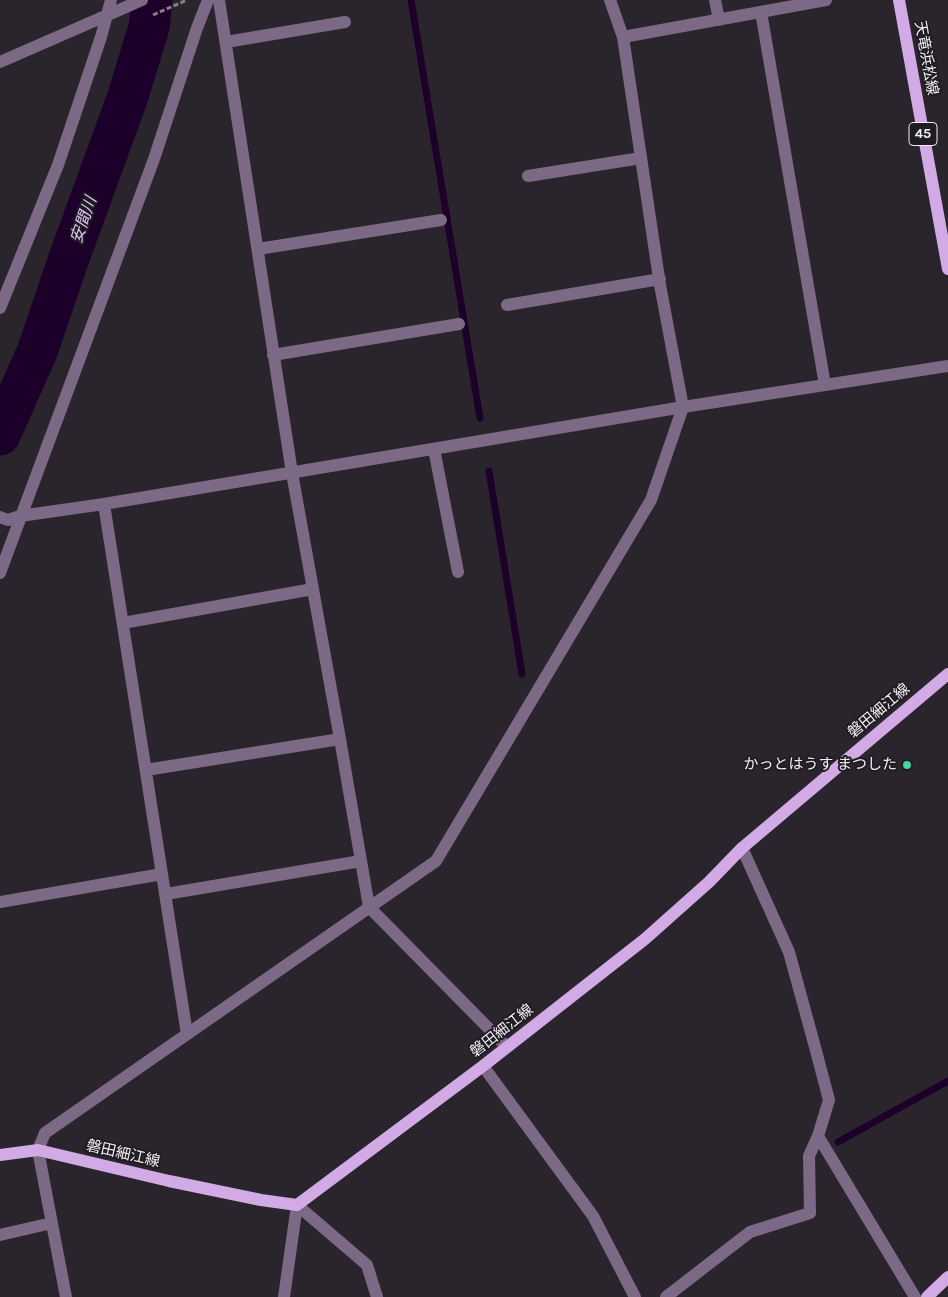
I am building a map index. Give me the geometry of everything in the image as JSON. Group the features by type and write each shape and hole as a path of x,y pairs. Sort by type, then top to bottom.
{"main road":[{"name":"天竜浜松線","path":"899,0 948,268"},
{"name":"磐田細江線","path":"0,1155 38,1150 196,1187 297,1205 483,1066 645,939 708,882 742,848 948,674"},
{"path":"927,1297 948,1277"}],"street":[{"path":"0,62 113,8 142,0"},
{"path":"0,573 9,517 154,159 208,0"},
{"path":"219,0 292,473 368,907 507,1047"},
{"path":"66,1297 38,1150 45,1133 436,861 651,500 682,407 660,279 623,37 610,0"},
{"path":"715,0 719,20"},
{"path":"623,37 826,0"},
{"path":"0,308 58,165 113,8"},
{"path":"761,12 825,385"},
{"path":"226,42 345,22"},
{"path":"528,176 641,158"},
{"path":"258,249 441,220"},
{"path":"506,306 660,279"},
{"path":"274,355 459,324"},
{"path":"9,517 104,504 682,407 948,366"},
{"path":"434,449 458,572"},
{"path":"104,504 187,1034"},
{"path":"123,622 313,590"},
{"path":"146,770 340,740"},
{"path":"666,1297 750,1232 810,1213 809,1156 818,1136 829,1100 789,952 742,848"},
{"path":"166,894 361,861"},
{"path":"0,902 162,874"},
{"path":"483,1066 593,1216 635,1297"},
{"path":"818,1136 915,1297"},
{"path":"284,1297 297,1205"},
{"path":"297,1205 366,1266 377,1297"},
{"path":"0,1235 52,1223"}],"waterway":[{"name":"安間川","path":"0,435 37,352 127,99 149,27 152,0"},
{"path":"411,0 480,418"},
{"path":"489,471 522,674"},
{"path":"838,1142 948,1081"}],"place":[{"name":"かっとはうす まつした","path":"907,765"}]}
